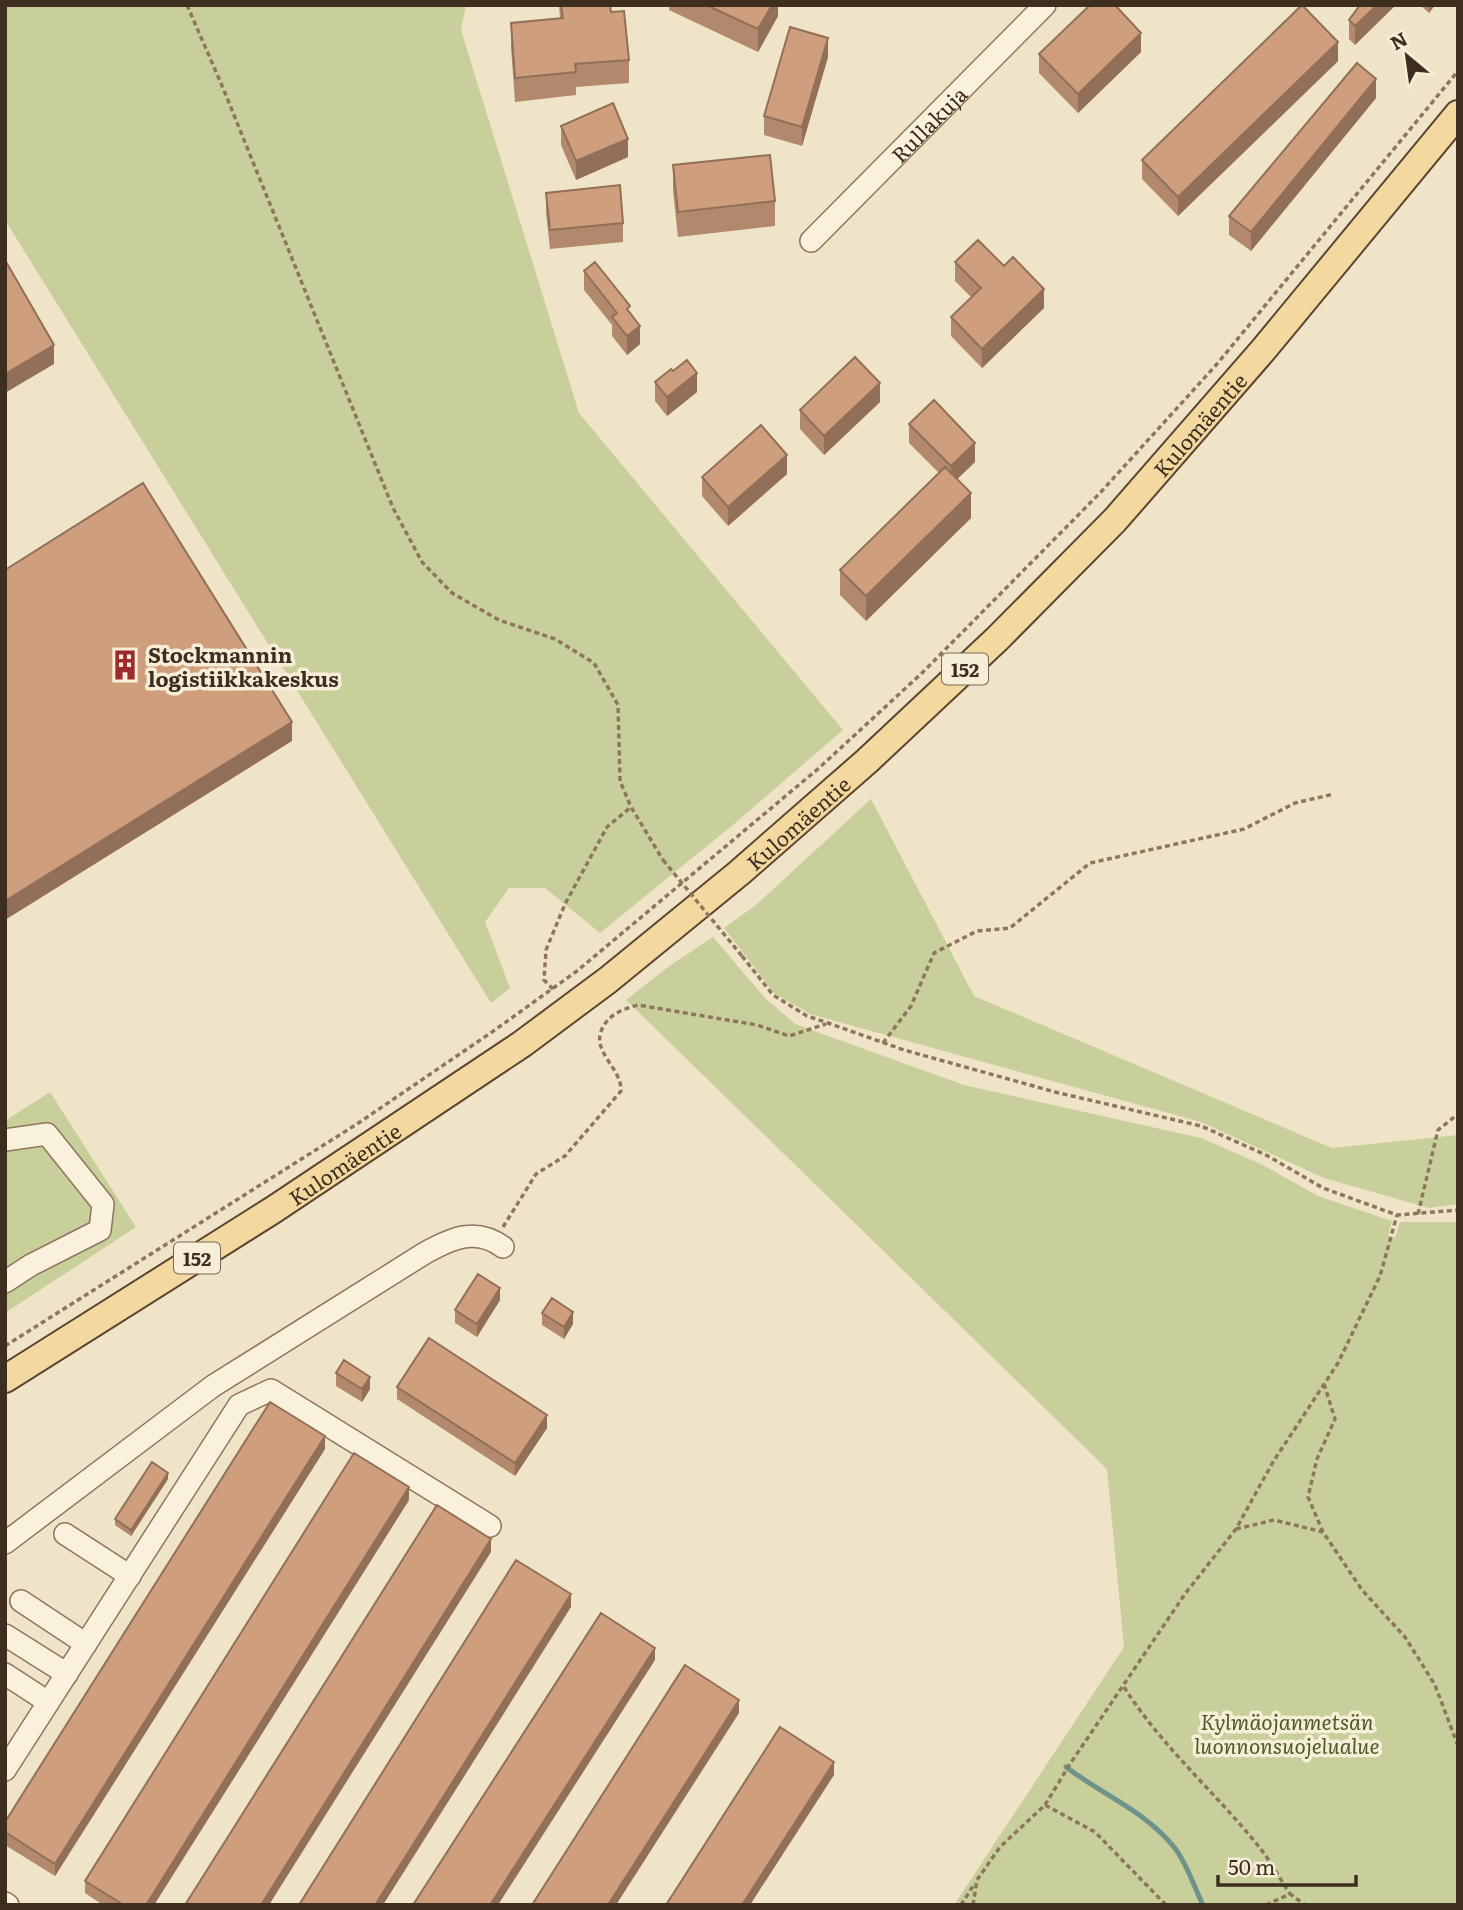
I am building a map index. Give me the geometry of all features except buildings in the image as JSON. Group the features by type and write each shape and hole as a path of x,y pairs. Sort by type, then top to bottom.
{"main road":[{"name":"Kulomäentie","path":"5,1379 376,1143 522,1044 608,981 739,873 867,761 1006,630 1124,510 1264,349 1458,114"}],"street":[{"name":"Rullakuja","path":"811,241 1045,5"},
{"path":"5,1140 47,1133 103,1204 100,1230 31,1265 5,1282"},
{"path":"5,1543 213,1386 425,1252 452,1238 475,1234 499,1244"},
{"path":"5,1770 14,1738 48,1702 239,1405 271,1390 490,1526"},
{"path":"65,1534 130,1576"},
{"path":"21,1601 86,1644"},
{"path":"5,1634 66,1674"},
{"path":"5,1674 48,1702"}],"path":[{"path":"187,5 393,508 422,562 452,593 499,621 555,639 594,663 618,705 620,781 631,807 663,860 773,995 807,1016 883,1043 1055,1093 1201,1126 1266,1155 1323,1188 1397,1215 1458,1210"},
{"path":"5,1346 357,1124 577,971 819,768 922,673 1100,493 1217,364 1458,71"},
{"path":"883,1043 911,1006 934,953 977,931 1010,928 1090,863 1244,829 1295,803 1334,794"},
{"path":"569,1009 544,979 546,950 565,904 607,827 631,807"},
{"path":"499,1244 536,1174 565,1156 621,1091 621,1081 603,1053 598,1037 612,1015 638,1005 757,1025 789,1035 828,1023"},
{"path":"1418,1214 1438,1130 1458,1114"},
{"path":"961,1905 1000,1847 1045,1805 1185,1594 1236,1529 1273,1462 1338,1363 1380,1276 1397,1215"},
{"path":"1324,1384 1335,1419 1317,1459 1308,1497 1323,1532 1362,1590 1405,1637 1435,1685 1458,1746"},
{"path":"1236,1529 1274,1520 1323,1532"},
{"path":"1124,1687 1136,1706 1185,1766 1260,1849 1290,1894 1305,1905"},
{"path":"1045,1805 1095,1832 1167,1905"},
{"path":"972,1905 977,1880"},
{"path":"1266,1905 1290,1894"}],"green space":[{"path":"5,5 466,5 461,30 579,413 843,730 734,824 600,933 545,888 509,888 485,922 510,988 491,1003 5,220"},
{"path":"871,799 974,996 1332,1148 1458,1135 1458,1204 1429,1208 1324,1178 1201,1122 810,1014 774,993 724,928 756,905"},
{"name":"Kylmäojanmetsän luonnonsuojelualue","path":"713,937 765,998 795,1024 964,1085 1201,1138 1261,1164 1318,1196 1392,1221 1388,1236 1395,1238 1400,1222 1458,1222 1458,1905 954,1905 1124,1647 1107,1469 626,1000"},
{"path":"50,1092 136,1227 5,1313 5,1121"}],"waterway":[{"path":"1066,1767 1137,1813 1163,1834 1183,1860 1203,1905"}],"place":[{"name":"Stockmannin logistiikkakeskus","path":"125,665"}]}
